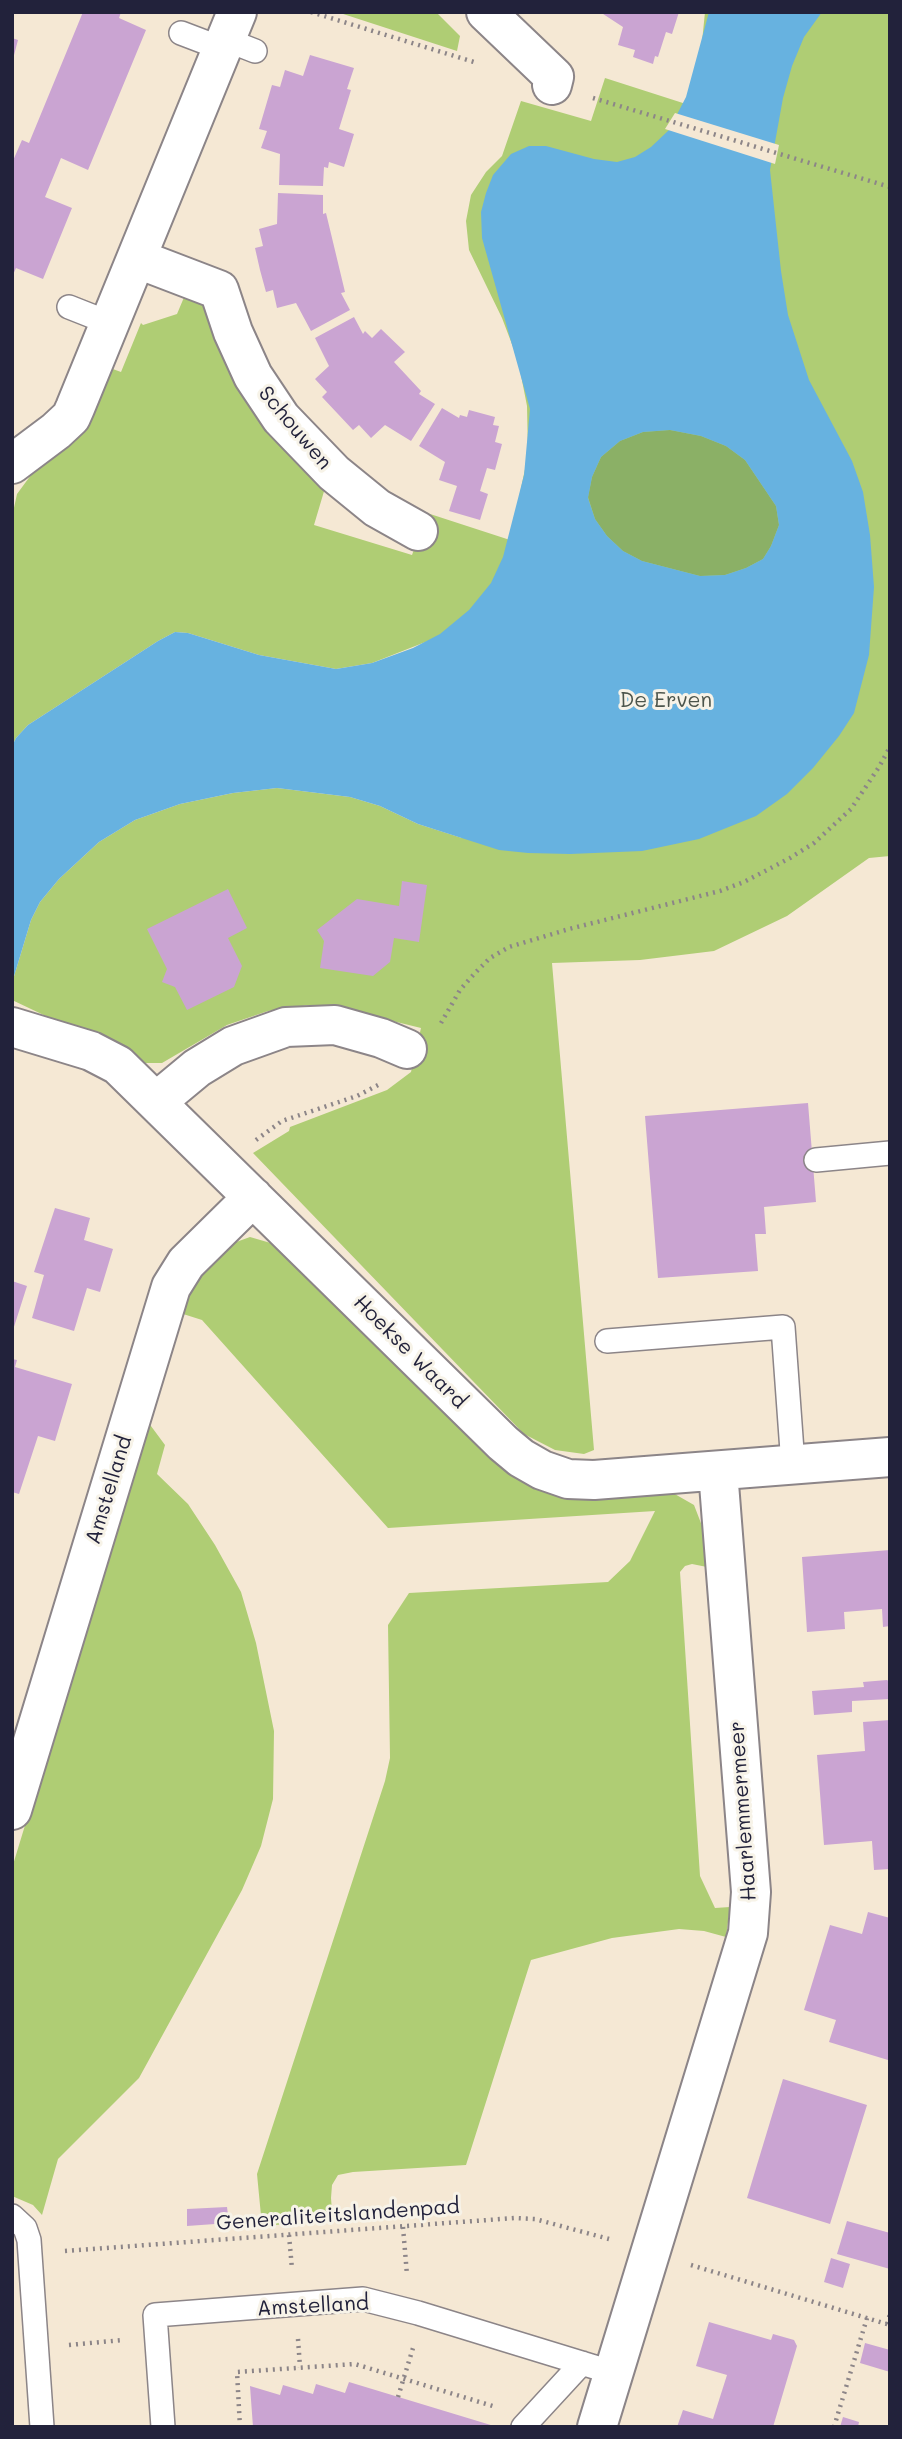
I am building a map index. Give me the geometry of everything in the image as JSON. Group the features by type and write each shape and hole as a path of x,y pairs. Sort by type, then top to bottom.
{"street":[{"path":"486,12 554,76 552,86"},
{"path":"12,464 71,417 236,38"},
{"name":"Schouwen","path":"138,259 219,290 233,332 253,376 281,418 334,473 377,508 418,531"},
{"path":"156,1102 197,1068 233,1046 286,1027 335,1025 382,1038 409,1054"},
{"name":"Hoekse Waard","path":"16,1028 91,1051 128,1073 521,1458 542,1470 568,1479 581,1480 718,1471"},
{"name":"Amstelland","path":"12,1810 171,1287 186,1263 253,1197"},
{"path":"718,1471 890,1457"},
{"name":"Haarlemmermeer","path":"597,2427 598,2368 748,1933 751,1892 718,1471"}],"lane":[{"path":"181,33 236,38"},
{"path":"69,307 112,324"},
{"path":"816,1160 890,1153"},
{"path":"607,1341 783,1327 793,1465"},
{"path":"12,2216 22,2223 29,2240 42,2427"},
{"name":"Amstelland","path":"163,2427 155,2315 363,2299 598,2368"},
{"path":"523,2427 598,2368"}],"path":[{"path":"311,12 475,62"},
{"path":"552,86 890,187"},
{"path":"262,1135 282,1121 357,1096 409,1054 460,990 490,958 509,947 720,891 790,859 851,809 890,747"},
{"name":"Generaliteitslandenpad","path":"63,2251 535,2219 613,2240"},
{"path":"403,2227 408,2280"},
{"path":"289,2235 293,2276"},
{"path":"684,2263 888,2324 890,2314"},
{"path":"834,2427 867,2318"},
{"path":"297,2328 300,2367"},
{"path":"68,2345 124,2340"},
{"path":"398,2397 414,2344"},
{"path":"240,2427 237,2372 300,2367 355,2364 505,2410"}],"green space":[{"path":"337,12 436,12 460,36 457,51"},
{"name":"De Erven","path":"705,12 890,12 890,856 869,858 787,916 714,951 640,960 552,963 594,1450 584,1454 555,1450 524,1434 253,1153 289,1131 290,1127 387,1090 411,1072 421,1028 364,1014 309,1005 268,1011 227,1025 162,1063 145,1063 12,1000 12,983 31,920 40,902 59,879 99,842 135,820 180,804 233,793 277,788 350,797 462,838 428,641 372,663 336,669 259,655 188,633 175,632 28,725 12,746 12,517 17,494 44,462 110,368 121,372 141,323 143,325 177,314 185,295 205,307 325,488 314,525 412,555 427,513 510,540 528,455 527,406 518,360 502,318 469,250 466,221 471,195 486,172 502,156 521,101 591,121 605,78 686,104 701,52"},
{"path":"670,430 701,436 726,446 745,460 776,506 779,525 763,559 725,575 700,576 642,561 623,551 607,536 595,519 588,497 592,477 601,457 620,441 643,432"},
{"path":"250,1237 274,1244 506,1467 673,1493 694,1505 704,1531 707,1567 692,1564 685,1566 680,1572 700,1876 715,1908 730,1907 726,1937 704,1931 679,1929 612,1938 531,1960 466,2165 338,2175 332,2185 331,2198 332,2211 338,2220 262,2226 257,2174 385,1781 390,1758 388,1625 409,1593 608,1582 630,1561 655,1511 388,1528 202,1320 180,1313 196,1279 228,1245"},
{"path":"148,1422 165,1445 157,1474 188,1504 241,1592 256,1643 274,1731 273,1799 261,1846 242,1890 139,2078 58,2159 42,2215 33,2205 12,2196 12,1868"}],"water":[{"path":"709,12 822,12 804,37 792,66 783,98 770,170 788,315 809,380 852,461 863,492 870,535 874,587 869,655 854,713 839,736 787,794 756,816 699,839 642,851 570,854 499,850 418,824 380,806 350,797 277,788 233,793 180,804 135,820 99,842 59,879 40,902 31,920 12,983 12,746 16,738 28,725 175,632 188,633 259,655 336,669 372,663 413,648 440,634 469,610 491,583 503,557 524,475 530,409 482,238 481,212 493,175 511,154 529,146 546,146 594,159 617,162 635,157 651,147 669,130 686,97","holes":["670,430 701,436 726,446 745,460 776,506 779,525 763,559 725,575 700,576 642,561 623,551 607,536 595,519 588,498 592,477 601,457 620,441 643,432"]}],"pier":[{"path":"675,113 779,145 775,164 665,129"}],"building":[{"path":"83,12 121,12 119,18 146,30 88,170 61,158 45,197 72,208 43,279 16,268 12,277 12,163 22,140 29,143"},
{"path":"600,12 679,12 672,34 666,32 653,64 633,57 635,50 618,45 623,27"},
{"path":"12,38 18,40 13,59 12,59"},
{"path":"310,55 354,68 347,89 351,90 339,129 354,134 344,167 329,162 328,168 324,167 323,186 279,185 280,154 261,148 267,131 259,129 272,85 280,87 285,70 303,76"},
{"path":"278,193 323,195 323,214 326,213 345,292 341,293 350,310 311,331 296,303 277,308 273,290 266,292 260,270 255,248 263,246 259,229 277,224"},
{"path":"354,317 363,334 365,331 372,338 381,329 405,352 394,362 421,391 419,394 435,404 411,441 385,425 371,438 359,425 353,430 322,397 327,392 315,379 329,366 315,338"},
{"path":"442,408 459,418 460,415 467,417 469,410 495,417 493,425 499,426 495,442 502,444 495,470 487,468 480,491 488,494 480,520 449,511 457,486 439,480 445,462 419,446"},
{"path":"402,881 427,885 419,942 394,938 390,962 373,976 320,968 324,941 317,930 357,899 399,906"},
{"path":"228,889 247,928 228,938 242,966 234,987 187,1010 175,987 162,982 167,969 147,929"},
{"path":"808,1103 816,1202 764,1207 766,1234 755,1234 758,1271 658,1278 645,1116"},
{"path":"55,1208 90,1218 84,1240 113,1249 100,1292 87,1288 74,1331 32,1318 44,1275 34,1272"},
{"path":"12,1281 27,1286 13,1330 12,1330"},
{"path":"12,1359 17,1360 15,1367 72,1384 55,1441 38,1436 19,1494 12,1492"},
{"path":"890,1550 890,1626 883,1627 882,1609 844,1612 845,1629 807,1632 802,1557"},
{"path":"863,1682 890,1682 890,1699 852,1701 852,1712 814,1715 812,1691 864,1687"},
{"path":"890,1720 890,1869 874,1870 872,1841 824,1845 817,1755 865,1751 863,1722"},
{"path":"868,1912 890,1918 888,2060 829,2042 836,2020 804,2010 830,1925 862,1934"},
{"path":"783,2079 867,2105 830,2224 747,2198"},
{"path":"227,2207 229,2223 187,2226 187,2209"},
{"path":"847,2221 890,2233 890,2269 837,2254"},
{"path":"831,2258 850,2264 843,2288 824,2282"},
{"path":"709,2322 771,2340 773,2334 794,2340 797,2346 773,2427 677,2427 683,2410 713,2419 727,2375 696,2366"},
{"path":"865,2343 890,2350 890,2372 860,2363"},
{"path":"349,2382 494,2427 253,2427 250,2386 280,2395 283,2385 313,2394 316,2384 345,2393"},
{"path":"843,2417 859,2422 858,2427 840,2427"}]}
